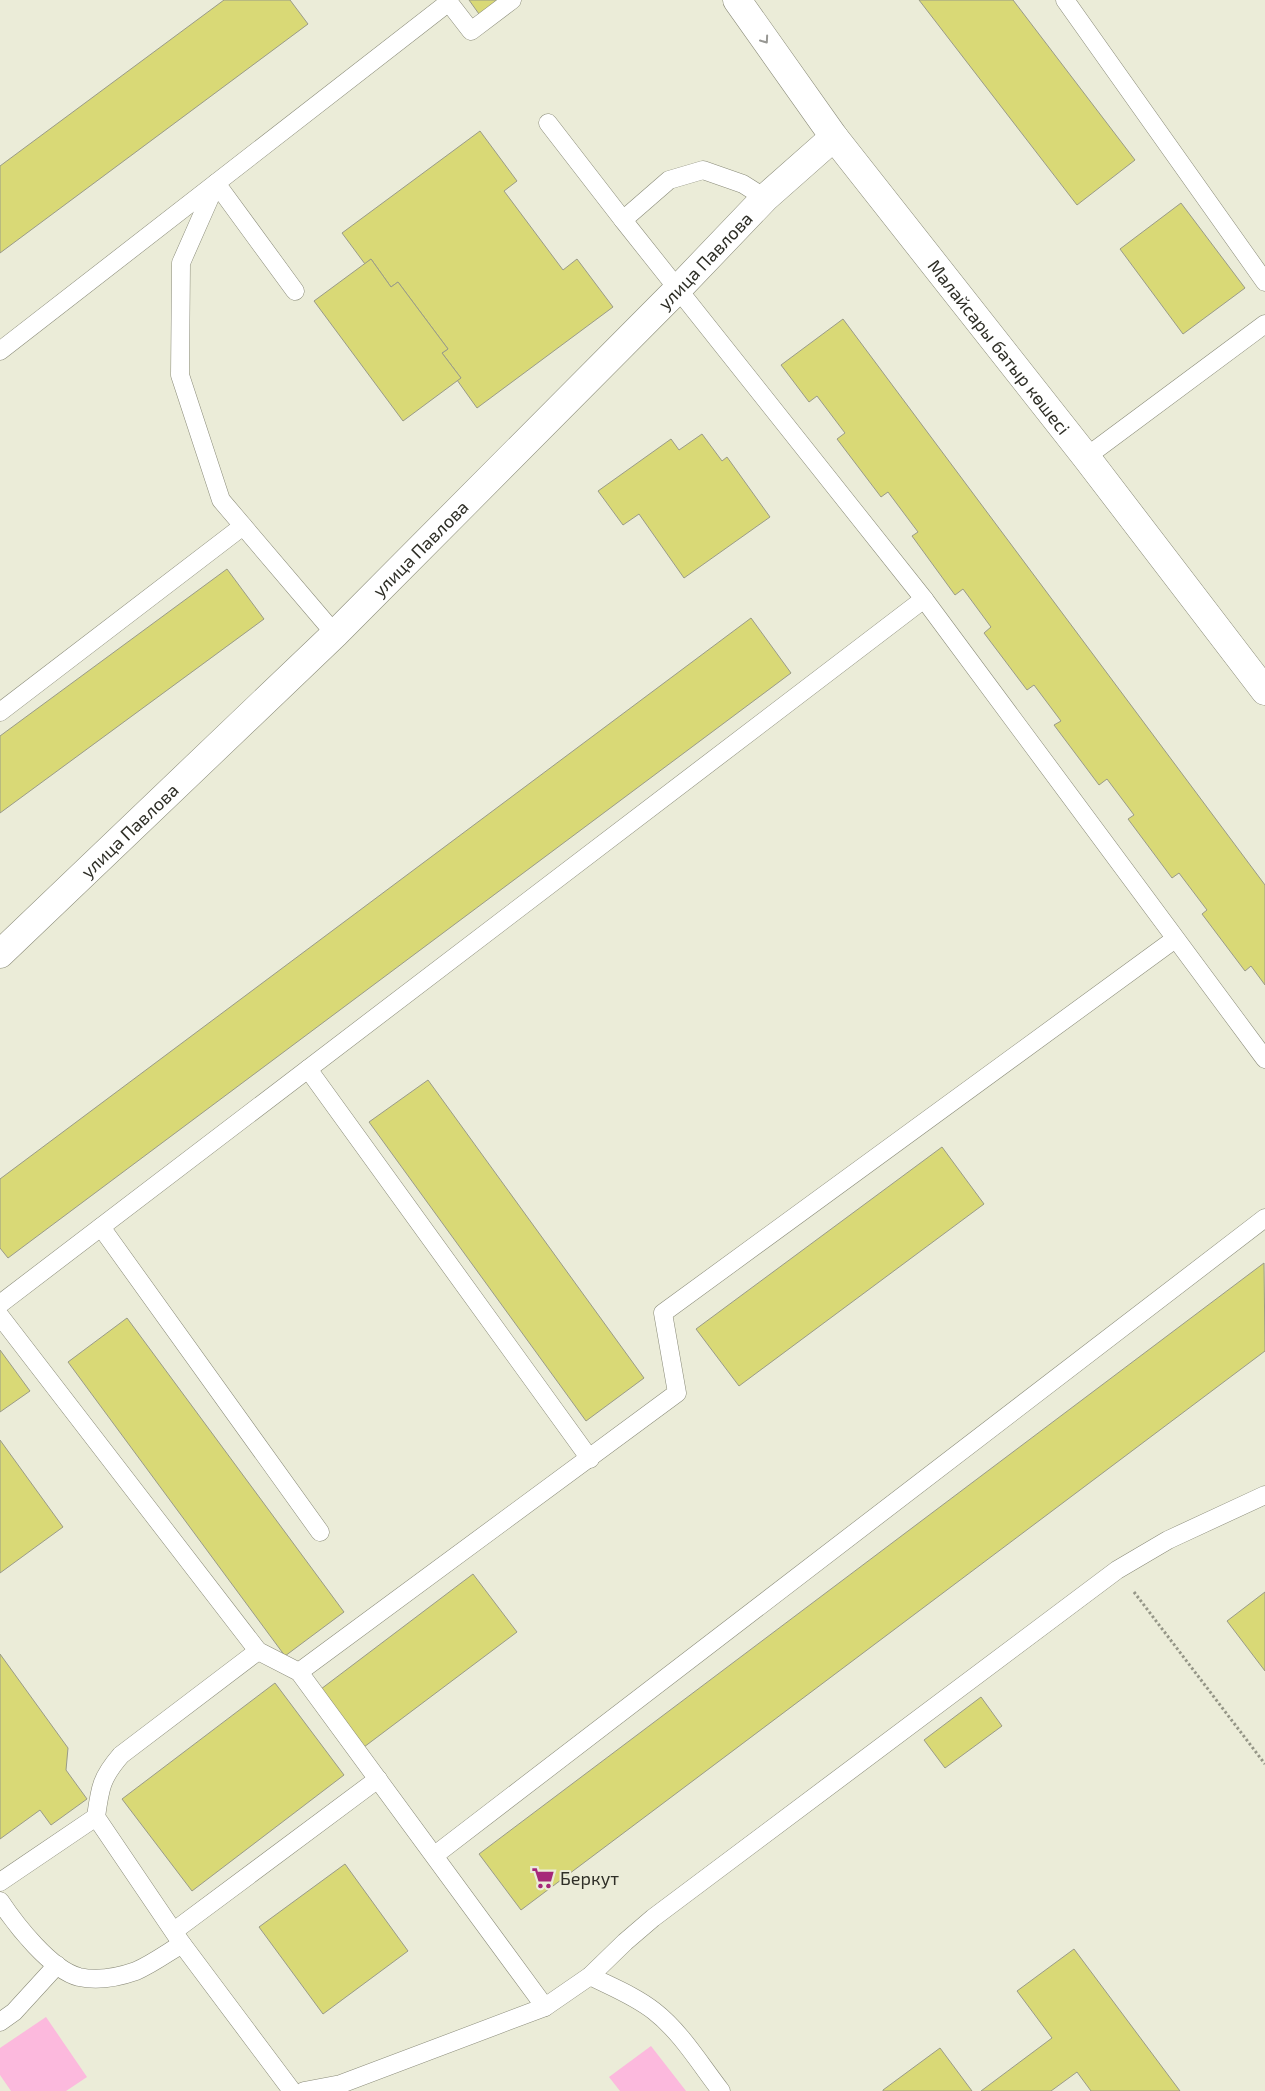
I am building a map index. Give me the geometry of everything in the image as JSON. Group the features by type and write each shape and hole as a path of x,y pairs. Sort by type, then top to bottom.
{"street":[{"name":"Малайсары батыр көшесі","path":"737,0 834,137 1086,457 1265,691"},
{"name":"улица Павлова","path":"0,954 335,634 677,290 764,198 834,137"}],"lane":[{"path":"0,351 448,1 471,31 512,0"},
{"path":"1065,0 1265,282"},
{"path":"548,123 677,290 924,599 1265,1059"},
{"path":"623,220 668,180 703,170 743,184 764,198"},
{"path":"216,183 295,291"},
{"path":"216,183 181,263 180,375 221,500 335,634"},
{"path":"1086,457 1265,324"},
{"path":"0,712 243,526"},
{"path":"0,1304 924,599"},
{"path":"299,1672 677,1393 663,1313 1175,939"},
{"path":"308,1069 590,1459"},
{"path":"435,1855 1265,1218"},
{"path":"101,1227 320,1532"},
{"path":"0,1316 258,1652 299,1672 435,1855 545,2008"},
{"path":"304,2091 341,2084 545,2008 590,1976 625,1942 654,1918 1117,1570 1168,1540 1265,1495"},
{"path":"258,1652 121,1756 108,1770 100,1787 96,1817 178,1937 292,2091"},
{"path":"0,1901 16,1924 57,1965 78,1976 100,1979 136,1971 378,1779"},
{"path":"0,1882 96,1817"},
{"path":"0,2022 14,2012 57,1965"},
{"path":"590,1976 633,1997 655,2012 673,2028 721,2091"}],"path":[{"path":"1117,1570 1265,1764"}],"shaded area":[{"path":"46,2017 87,2077 66,2091 11,2091 0,2075 0,2048"},
{"path":"651,2046 686,2091 620,2091 609,2077"}],"building":[{"path":"224,0 290,0 308,24 0,253 0,166"},
{"path":"469,0 498,0 479,14"},
{"path":"919,0 1013,0 1135,160 1077,205"},
{"path":"480,131 517,181 504,191 563,270 577,259 613,307 477,408 457,380 461,378 442,353 448,349 398,282 391,287 371,259 365,264 342,233"},
{"path":"1181,203 1245,288 1183,334 1120,249"},
{"path":"371,259 391,287 398,282 448,349 442,353 461,378 403,421 314,301"},
{"path":"843,319 1265,885 1265,985 1251,966 1245,971 1202,914 1207,910 1179,873 1172,878 1128,819 1134,815 1107,779 1099,785 1054,725 1061,721 1034,685 1027,690 984,633 991,627 963,589 955,595 912,536 918,532 888,492 881,497 837,439 845,433 817,396 809,402 781,365"},
{"path":"702,434 722,461 727,457 770,517 684,578 639,514 623,525 598,491 671,439 679,450"},
{"path":"227,569 264,619 0,813 0,736"},
{"path":"751,618 791,673 8,1258 0,1248 0,1179"},
{"path":"428,1080 644,1378 586,1421 369,1122"},
{"path":"942,1147 984,1204 739,1386 696,1329"},
{"path":"1264,1263 1265,1351 521,1910 479,1854"},
{"path":"127,1318 344,1612 285,1656 68,1362"},
{"path":"0,1350 30,1391 0,1412"},
{"path":"0,1440 63,1527 0,1573"},
{"path":"473,1574 517,1632 364,1747 321,1689"},
{"path":"1265,1592 1265,1671 1227,1621"},
{"path":"0,1654 68,1748 66,1770 87,1799 51,1825 40,1810 0,1839"},
{"path":"275,1683 344,1775 192,1891 122,1799"},
{"path":"981,1697 1002,1726 945,1768 924,1740"},
{"path":"345,1864 408,1951 323,2014 259,1927"},
{"path":"1074,1949 1180,2091 1091,2091 1077,2072 1051,2091 981,2091 1052,2038 1017,1991"},
{"path":"940,2048 972,2091 883,2091 883,2090"}],"place":[{"name":"Беркут","path":"543,1878"}]}
